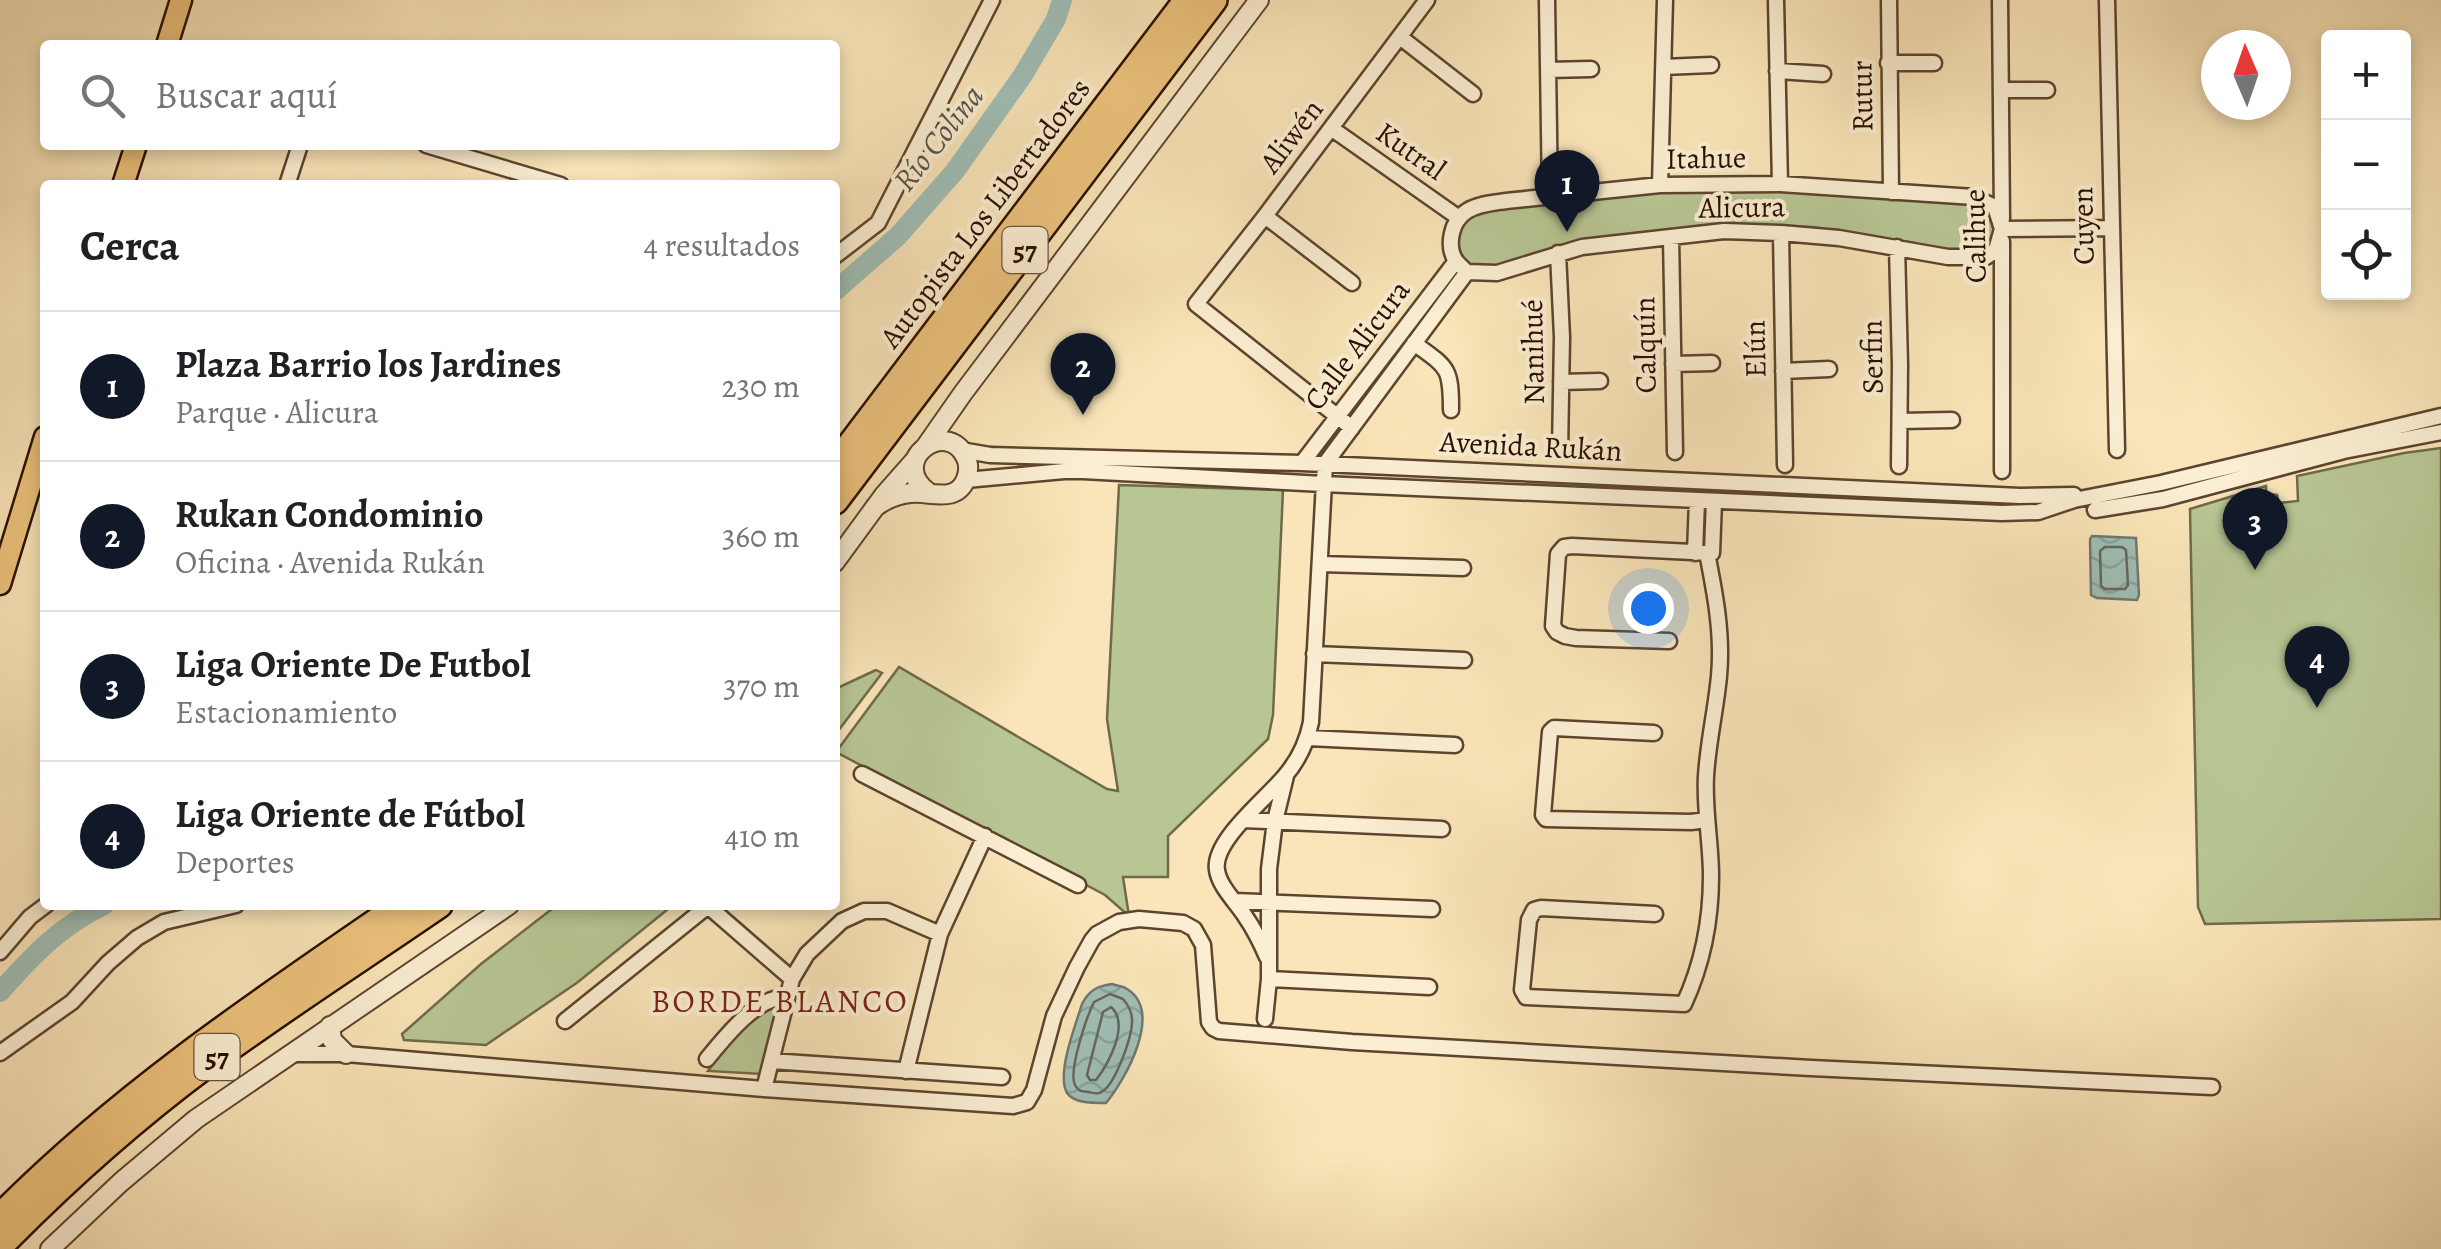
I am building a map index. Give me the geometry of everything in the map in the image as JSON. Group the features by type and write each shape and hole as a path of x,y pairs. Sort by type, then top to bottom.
{"highway":[{"name":"Autopista Los Libertadores","path":"840,458 1187,0"},
{"name":"Autopista Los Libertadores","path":"840,494 1214,0"},
{"name":"57","path":"0,1218 86,1136 160,1074 394,910"},
{"name":"57","path":"0,1246 71,1176 163,1098 432,910"}],"main road":[{"path":"169,40 181,0"},
{"path":"125,180 134,150"},
{"path":"0,584 40,454"}],"street":[{"path":"840,252 878,223 992,0"},
{"path":"840,555 1259,0"},
{"name":"Aliwén","path":"1337,416 1196,304 1428,0"},
{"path":"1548,0 1550,196"},
{"path":"1660,185 1664,0"},
{"path":"1776,0 1780,184"},
{"name":"Rutur","path":"1889,0 1891,192"},
{"name":"Calihue","path":"2000,0 2002,470"},
{"name":"Cuyen","path":"2107,0 2117,450"},
{"path":"1400,37 1473,94"},
{"path":"1888,64 1934,63"},
{"path":"1663,67 1711,65"},
{"path":"1548,70 1591,68"},
{"path":"1777,71 1823,74"},
{"path":"2001,90 2046,90"},
{"name":"Kutral","path":"1331,128 1459,218"},
{"path":"289,180 298,150"},
{"path":"443,150 545,180"},
{"name":"Itahue","path":"1459,218 1481,205 1550,196 1660,185 1780,184 1974,197 1995,207 2002,229"},
{"path":"1265,216 1352,283"},
{"path":"1459,218 1451,244 1462,267"},
{"path":"2002,229 2111,228"},
{"name":"Alicura","path":"1462,267 1496,273 1619,241 1724,231 1839,238 1948,257 1986,256 1996,250 2002,229"},
{"name":"Elún","path":"1781,233 1785,465"},
{"name":"Calquín","path":"1670,237 1675,452"},
{"name":"Serfin","path":"1897,247 1899,466"},
{"name":"Nanihué","path":"1558,254 1562,337 1560,450"},
{"name":"Calle Alicura","path":"1325,464 1414,343 1462,267"},
{"name":"Calle Alicura","path":"1302,463 1462,267"},
{"path":"1414,343 1446,366 1451,381 1451,410"},
{"path":"1673,364 1712,363"},
{"path":"1783,371 1829,370"},
{"path":"1562,382 1600,381"},
{"path":"958,448 956,415 963,392"},
{"path":"1337,416 1352,428"},
{"name":"Avenida Rukán","path":"958,448 990,455 1323,484 2038,512 2097,502 2441,416"},
{"path":"1900,422 1952,420"},
{"path":"2097,502 2163,499 2344,450 2441,432"},
{"path":"914,461 914,476 928,492 950,494 966,480 968,461 958,448 944,441 926,446"},
{"name":"Avenida Rukán","path":"966,480 1064,471 1302,463 2097,502"},
{"path":"1268,957 1220,880 1216,860 1243,820 1286,775 1308,738 1325,464"},
{"path":"1557,494 1558,475"},
{"path":"1789,504 1790,485"},
{"path":"875,508 896,496 928,492"},
{"path":"1654,914 1534,910 1522,990 1526,997 1684,1004 1697,971 1711,875 1706,820 1707,756 1720,674 1716,600 1697,500"},
{"path":"1705,553 1714,500"},
{"path":"1668,641 1576,638 1558,632 1553,626 1558,554 1564,547 1572,546 1705,553"},
{"path":"1320,564 1464,568"},
{"path":"1314,654 1464,660"},
{"path":"1654,733 1554,728 1550,732 1543,815 1546,819 1706,820"},
{"path":"1308,738 1455,745"},
{"path":"862,774 1078,885"},
{"path":"1264,1020 1275,820 1286,775"},
{"path":"1243,820 1442,828"},
{"path":"906,1072 940,934 986,836"},
{"path":"1235,901 1432,909"},
{"path":"0,952 40,910"},
{"path":"0,1053 72,1002 137,938 164,922 215,910"},
{"path":"50,1249 120,1182 181,1132 502,910"},
{"path":"566,1021 703,910"},
{"path":"713,910 792,978"},
{"path":"764,1089 792,978 807,954 842,921 864,911 888,910 940,934"},
{"path":"290,1054 346,1054 1013,1106 1027,1102 1034,1090 1054,1016 1092,940 1110,926 1139,918 1183,923 1198,934 1209,1022 1219,1031 1792,1067 2212,1086"},
{"path":"1269,979 1428,987"},
{"path":"708,1059 734,1026 774,996 786,997"},
{"path":"330,1026 332,1040 346,1054"},
{"path":"771,1060 1002,1078"}],"green space":[{"path":"1857,189 1933,194 1991,207 1997,236 1985,249 1951,252 1812,227 1718,227 1491,269 1463,259 1455,238 1459,223 1471,213 1572,199 1735,190"},
{"path":"2441,448 2441,919 2205,924 2198,907 2190,509 2266,486 2266,494 2277,495 2279,503 2298,501 2297,476"},
{"path":"1119,485 1283,490 1273,715 1268,739 1168,836 1168,877 1123,877 1129,916 1105,895 840,754 840,747 899,667 1107,789 1118,791 1107,719"},
{"path":"876,670 882,673 840,728 840,687"},
{"path":"551,910 667,910 578,982 486,1045 404,1040 402,1034 481,964"},
{"path":"781,1003 762,1074 708,1071 738,1030"}],"water":[{"path":"2092,536 2136,538 2137,600 2091,595"},
{"path":"1112,984 1125,988 1137,1000 1142,1013 1138,1046 1106,1103 1080,1101 1070,1097 1064,1085 1068,1049 1085,999 1094,989"}],"waterway":[{"name":"Río Colina","path":"840,287 898,236 955,171 1023,75 1056,19 1062,0"},
{"name":"Río Colina","path":"0,992 48,943 95,910"}],"place":[{"name":"Plaza Barrio los Jardines","path":"1567,232"},
{"name":"Rukan Condominio","path":"1083,415"},
{"name":"Liga Oriente De Futbol","path":"2255,570"},
{"name":"Liga Oriente de Fútbol","path":"2317,708"}],"district":[{"name":"BORDE BLANCO","path":"780,1001"}]}
